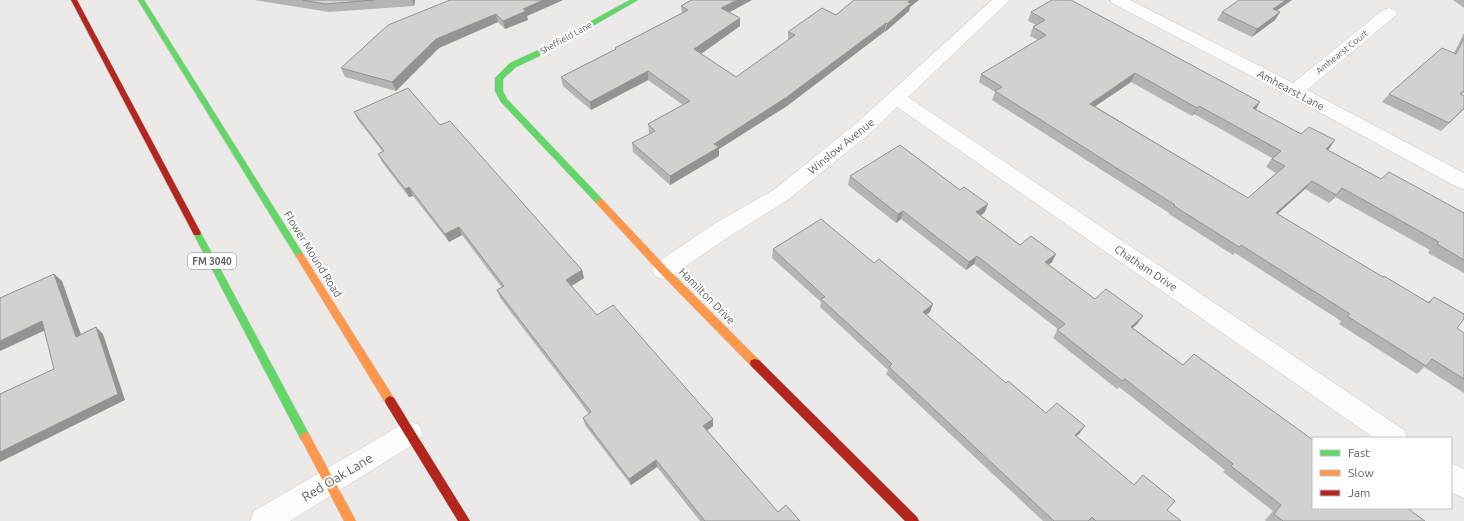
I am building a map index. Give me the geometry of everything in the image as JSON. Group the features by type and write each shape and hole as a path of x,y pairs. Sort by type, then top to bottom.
{"main road":[{"name":"FM 3040","path":"74,0 350,521"},
{"name":"Flower Mound Road","path":"141,0 464,521"},
{"name":"Sheffield Lane","path":"499,78 513,65 539,53 636,0"},
{"name":"Hamilton Drive","path":"499,78 499,91 504,100 663,270 913,521"}],"street":[{"name":"Winslow Avenue","path":"663,270 722,230 782,194 867,125 1002,0"},
{"name":"Amhearst Lane","path":"1118,0 1294,91 1464,182"},
{"name":"Amhearst Court","path":"1294,91 1389,13"},
{"name":"Chatham Drive","path":"897,98 1394,437"},
{"name":"Red Oak Lane","path":"264,521 410,433"},
{"path":"1452,477 1464,485"}],"building":[{"path":"302,0 375,0 325,4"},
{"path":"450,0 543,0 523,9 526,11 503,21 496,14 436,39 392,82 341,68 388,25"},
{"path":"691,0 737,0 721,8 740,18 694,49 736,77 795,35 788,32 822,8 836,15 854,0 910,0 908,2 911,3 887,24 886,23 787,97 714,144 719,147 670,176 632,143 655,131 648,124 690,101 648,71 590,102 561,77 688,10 681,6"},
{"path":"1052,0 1071,0 1260,102 1253,108 1301,134 1309,127 1335,140 1326,149 1381,179 1389,172 1464,213 1464,260 1437,244 1439,242 1342,188 1336,195 1312,181 1276,213 1429,303 1434,297 1464,314 1464,319 1457,328 1464,333 1464,379 1432,359 1426,366 1347,316 1350,314 1241,245 1239,247 995,91 1002,87 981,74 1046,35 1033,27 1045,20 1031,12","holes":["1135,73 1197,108 1199,106 1281,151 1272,159 1285,166 1248,198 1090,104"]},
{"path":"1239,0 1286,0 1273,9 1280,12 1257,29 1222,12"},
{"path":"1464,38 1464,91 1460,94 1464,96 1464,108 1449,123 1389,94 1442,48 1456,54"},
{"path":"408,88 440,125 450,121 582,270 566,280 597,315 613,305 713,419 703,426 778,512 786,505 800,521 705,521 656,460 629,479 583,418 591,412 497,290 504,286 459,227 445,234 409,187 405,189 378,154 384,151 354,112"},
{"path":"900,145 960,190 964,187 988,204 976,212 1020,245 1031,236 1056,254 1045,262 1095,299 1106,289 1143,316 1131,327 1183,365 1194,354 1312,439 1312,509 1408,509 1425,521 1283,521 1274,514 1281,505 1231,466 1233,464 1125,379 1122,381 1057,330 1065,324 977,256 969,262 903,211 898,214 850,176"},
{"path":"821,219 874,263 879,259 933,304 923,312 1006,383 1008,381 1046,413 1057,403 1085,426 1075,435 1134,485 1143,475 1175,501 1167,510 1181,521 1096,521 1092,517 1088,521 1054,521 889,367 892,364 821,299 825,297 773,249"},
{"path":"54,274 76,337 96,327 118,394 0,452 0,394 54,369 42,321 0,341 0,298"}],"traffic: fast":[{"path":"141,0 300,256"},
{"path":"600,202 504,100 499,91 499,78 513,65 539,53 635,0"},
{"path":"197,233 305,437"}],"traffic: slow":[{"path":"600,202 663,270 755,363"},
{"path":"300,256 390,401"},
{"path":"305,437 350,521"}],"traffic: jam":[{"path":"74,0 197,233"},
{"path":"755,363 913,521"},
{"path":"390,401 464,521"}]}
